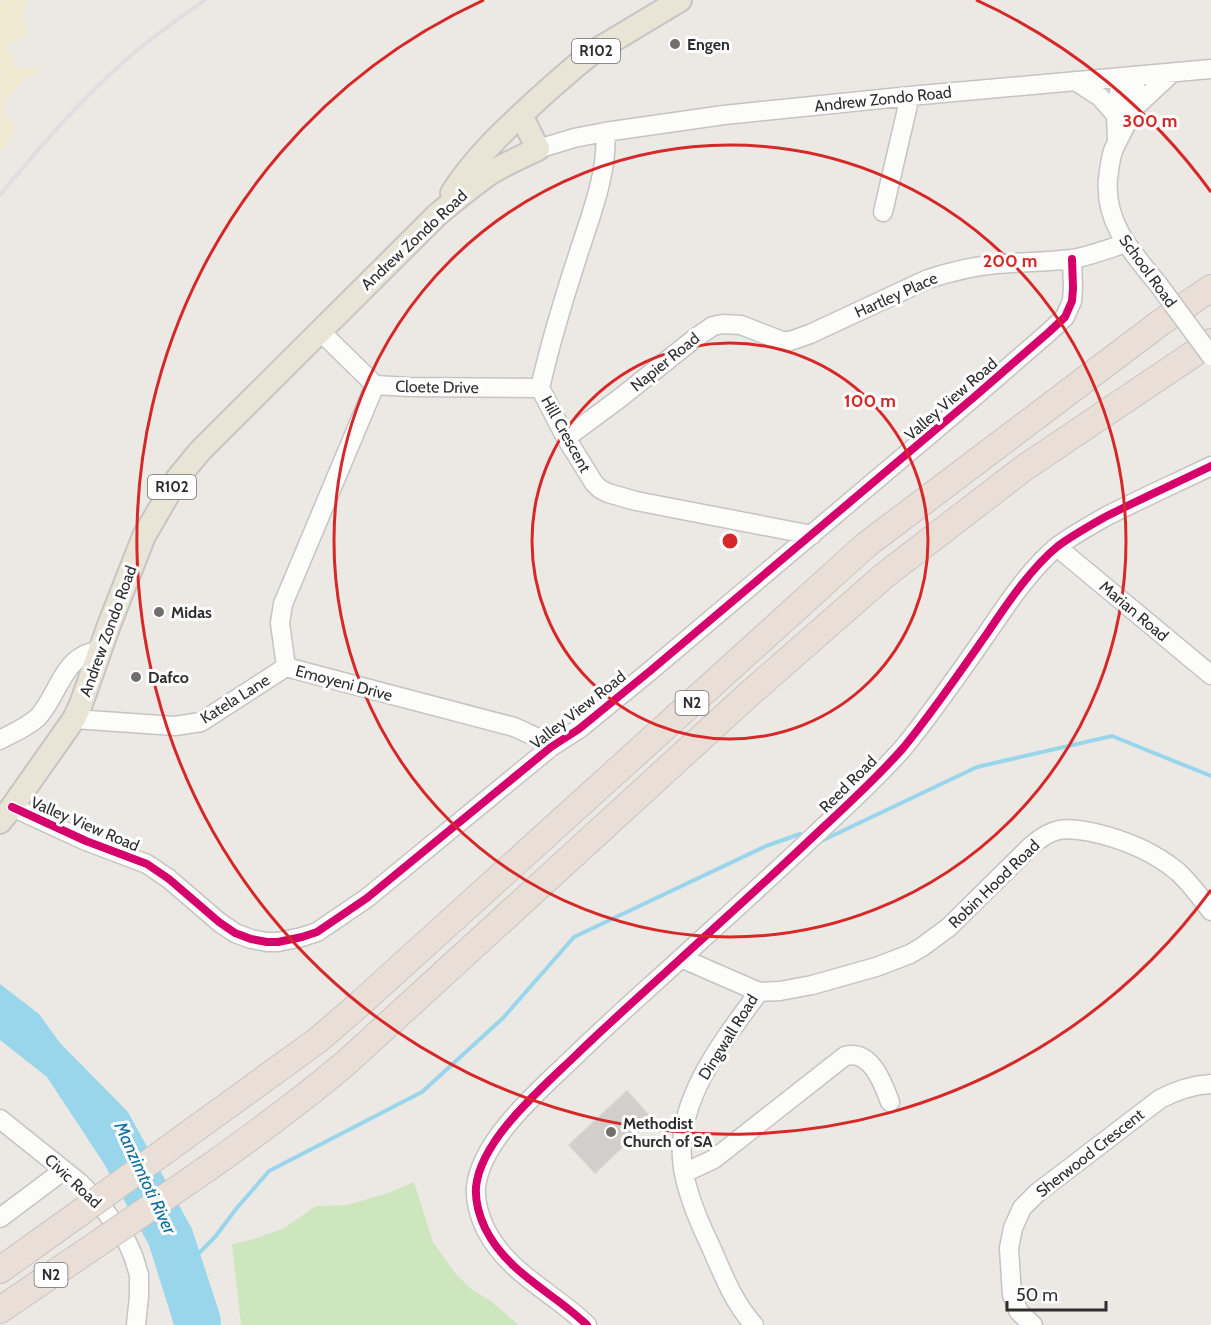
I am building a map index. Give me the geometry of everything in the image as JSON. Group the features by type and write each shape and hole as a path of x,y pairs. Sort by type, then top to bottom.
{"highway":[{"name":"N2","path":"0,1270 318,1040 354,1010 866,545 1160,323 1211,288"},
{"name":"N2","path":"0,1310 208,1168 310,1093 347,1062 748,695 885,575 1024,468 1211,342"}],"main road":[{"name":"R102","path":"521,115 578,63 680,0"},
{"path":"437,215 456,186 478,159 521,115 538,149"},
{"name":"Andrew Zondo Road","path":"6,815 74,719 144,536 177,479 200,451 437,215 493,172 538,149"}],"street":[{"name":"Andrew Zondo Road","path":"538,149 574,138 605,132 724,115 1211,69"},
{"path":"1075,81 1124,112 1172,74"},
{"name":"School Road","path":"1128,77 1124,112 1110,161 1107,188 1109,208 1126,243 1211,356"},
{"path":"883,212 910,96"},
{"name":"Hill Crescent","path":"605,132 603,170 558,317 540,388 566,438 600,489 636,501 812,535"},
{"name":"Hartley Place","path":"810,334 928,279 947,273 995,264 1072,259 1126,243"},
{"name":"Valley View Road","path":"6,815 147,864 235,933 251,939 278,942 317,932 367,898 551,747 579,729 812,535 1065,316 1072,302 1072,259"},
{"name":"Napier Road","path":"566,438 713,326 723,324 741,326 782,341 790,341 810,334"},
{"name":"Cloete Drive","path":"320,331 375,385 540,388"},
{"name":"Emoyeni Drive","path":"375,385 283,604 280,623 286,667 514,727 551,747"},
{"name":"Reed Road","path":"587,1325 576,1314 521,1274 504,1257 490,1238 480,1218 475,1198 477,1182 488,1152 501,1133 550,1080 611,1022 866,788 901,750 1012,598 1057,547 1122,508 1211,466"},
{"name":"Marian Road","path":"1057,547 1211,675"},
{"path":"0,740 37,718 78,658 99,651"},
{"name":"Katela Lane","path":"74,719 175,726 201,722 286,667"},
{"name":"Robin Hood Road","path":"759,992 812,985 876,967 910,954 949,927 1031,846 1046,834 1058,830 1079,830 1120,840 1160,858 1180,874 1211,911"},
{"name":"Dingwall Road","path":"681,958 759,992 724,1038 702,1075 683,1131 682,1160 687,1184 703,1230 725,1281 737,1304 754,1325"},
{"path":"684,1173 714,1159 834,1064 849,1055 863,1057 874,1068 890,1102"},
{"name":"Sherwood Crescent","path":"1033,1325 1019,1312 1012,1295 1009,1248 1012,1228 1022,1208 1037,1193 1160,1099 1176,1090 1193,1085 1211,1084"},
{"name":"Civic Road","path":"0,1119 80,1183 100,1204 128,1244 139,1275 136,1325"},
{"path":"0,1218 64,1170"}],"green space":[{"path":"414,1182 433,1242 455,1273 470,1288 492,1302 519,1325 241,1325 232,1244 284,1228 316,1206 347,1205 388,1193"}],"sand":[{"path":"3,0 28,0 22,16 30,26 26,28 27,35 9,44 5,49 12,52 13,66 21,69 44,68 27,76 6,100 3,109 10,122 13,121 14,131 0,152 0,5"}],"water":[{"name":"Manzimtoti River","path":"0,984 39,1014 60,1043 128,1112 192,1229 220,1315 221,1325 174,1325 149,1245 103,1162 47,1077 0,1040"}],"building":[{"name":"Methodist Church of SA","path":"627,1091 652,1119 595,1173 569,1145"}],"waterway":[{"path":"817,843 977,767 1112,736 1211,776"},
{"path":"197,1255 215,1237 269,1171 422,1092 503,1018 574,937 766,846 800,834"}],"railway":[{"path":"0,195 61,124 94,90 146,43 205,0"}],"cycle path":[{"path":"12,807 86,841 147,864 235,933 251,939 278,942 317,932 367,898 551,747 579,729 650,671 1049,332 1065,317 1072,301 1072,259"},
{"path":"587,1325 505,1258 485,1228 478,1208 476,1187 480,1169 501,1133 530,1099 883,770 926,719 1011,598 1048,555 1069,538 1105,517 1211,466"}],"place":[{"name":"Engen","path":"675,44"},
{"name":"Midas","path":"159,612"},
{"name":"Dafco","path":"136,677"},
{"name":"Methodist Church of SA","path":"611,1132"}]}
